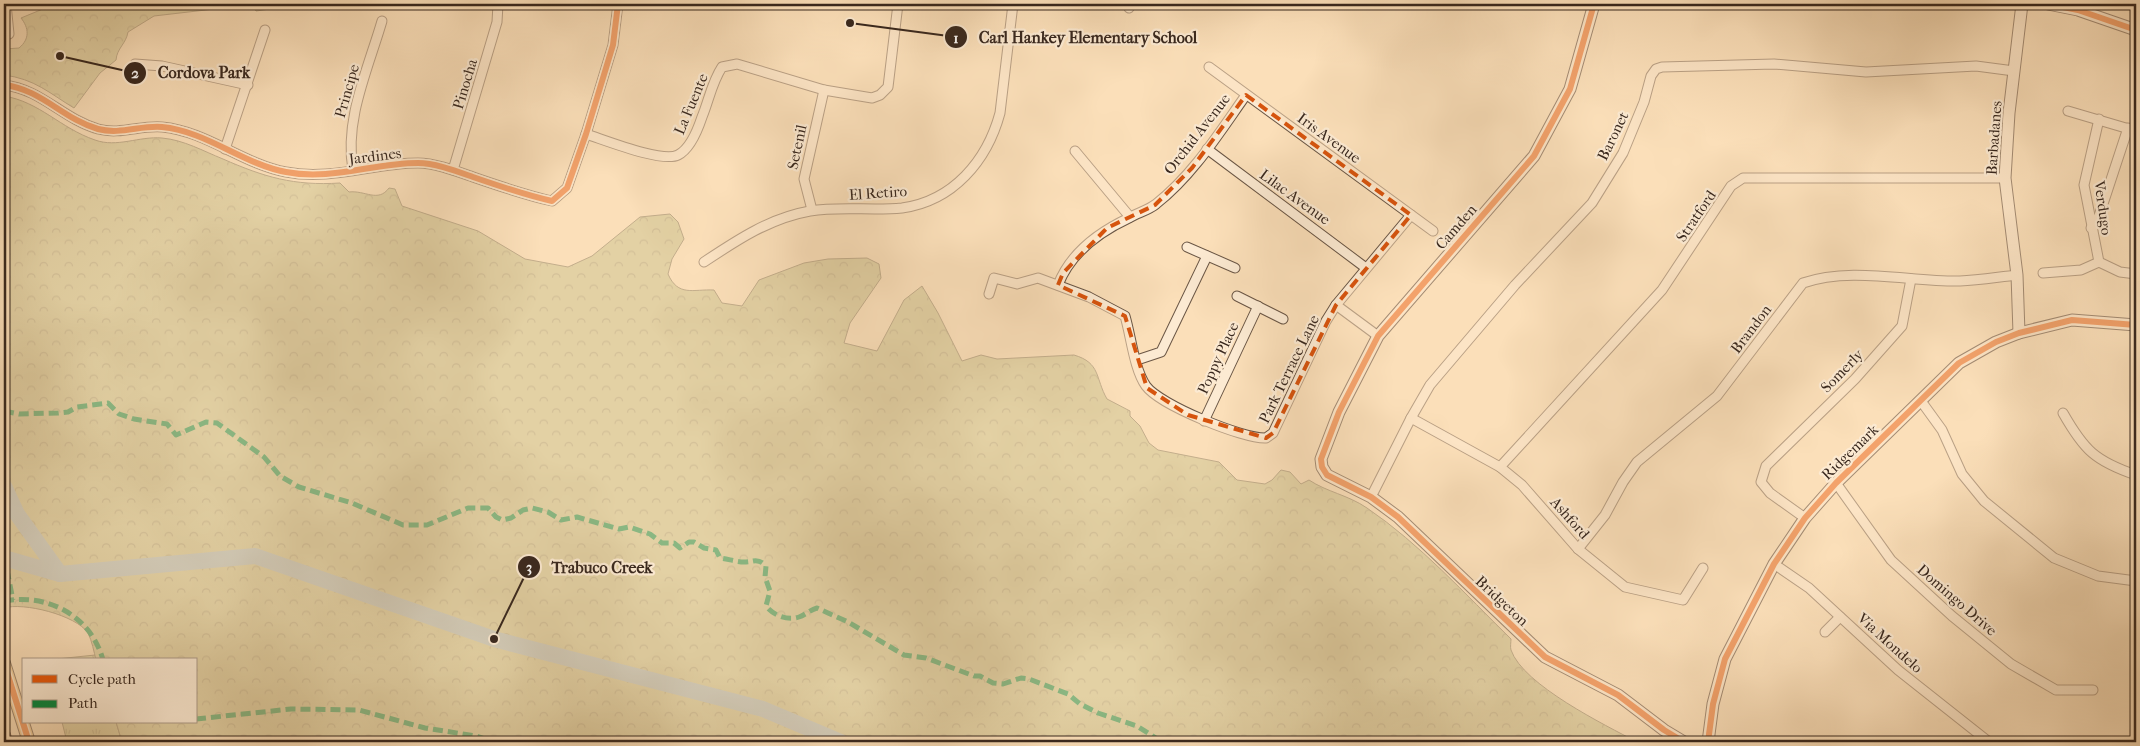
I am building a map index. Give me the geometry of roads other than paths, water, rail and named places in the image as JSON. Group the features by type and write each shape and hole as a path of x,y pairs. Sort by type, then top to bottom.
{"main road":[{"path":"4,666 22,721"},
{"path":"23,724 29,742"},
{"path":"4,735 6,742"}],"street":[{"path":"6,4 9,34"},
{"name":"Pinocha","path":"453,170 497,22 498,4"},
{"name":"Jardines","path":"4,85 25,89 45,98 77,121 100,130 128,131 161,127 191,134 284,172 327,175 353,170 419,163 453,170 552,201 567,188 586,134 613,45 618,4"},
{"name":"La Fuente","path":"586,134 664,157 678,155 689,145 702,119 715,78 722,68 737,64 824,90 872,98 880,95 888,87 898,4"},
{"name":"El Retiro","path":"704,262 767,224 812,210 902,208 934,199 955,186 966,176 986,150 995,131 1000,114 1012,4"},
{"name":"Camden","path":"1321,459 1339,412 1378,336 1534,156 1570,89 1594,4"},
{"name":"Barbadanes","path":"2019,333 2017,275 2005,178 2022,4"},
{"path":"2048,4 2078,10 2136,30"},
{"name":"Principe","path":"353,170 350,152 351,128 382,21"},
{"path":"225,149 265,30"},
{"path":"135,64 162,66 248,85"},
{"name":"Baronet","path":"1371,498 1411,418 1430,385 1461,347 1592,203 1623,153 1644,102 1651,76 1656,69 1662,67 1774,64 1866,72 1976,66 2014,71"},
{"name":"Iris Avenue","path":"1209,67 1433,231"},
{"name":"Setenil","path":"812,210 804,179 824,90"},
{"name":"Orchid Avenue","path":"1058,285 1063,273 1081,251 1107,228 1155,205 1207,149 1246,95"},
{"path":"2068,111 2132,130 2099,216 2091,228"},
{"name":"Verdugo","path":"2099,119 2084,185 2099,262"},
{"name":"Lilac Avenue","path":"1207,149 1366,268"},
{"path":"1075,151 1130,217"},
{"name":"Stratford","path":"1500,467 1662,290 1731,186 1743,178 2005,178"},
{"name":"Park Terrace Lane","path":"1204,421 1263,438 1270,436 1326,321 1336,305 1412,215"},
{"path":"1187,246 1235,268"},
{"path":"1137,360 1161,352 1207,256"},
{"path":"2043,272 2081,270 2099,262 2120,272 2136,274"},
{"name":"Brandon","path":"1578,549 1605,515 1622,482 1637,462 1717,396 1760,341 1799,286 1819,277 1873,276 1961,281 2017,275"},
{"path":"989,294 993,280 996,278 1017,284 1038,278 1089,297 1125,316 1141,376 1147,388 1188,415 1204,421"},
{"name":"Somerly","path":"1805,518 1770,492 1761,482 1766,466 1855,379 1902,326 1911,279"},
{"path":"1237,296 1283,319"},
{"name":"Park Terrace Lane","path":"1336,305 1378,336"},
{"name":"Poppy Place","path":"1204,421 1258,306"},
{"name":"Ridgemark","path":"1708,742 1714,704 1725,659 1774,564 1805,518 1836,483 1959,363 1996,342 2019,333 2072,320 2136,325"},
{"path":"1921,401 1942,430 1962,474 1984,501 2054,558 2098,576 2136,580"},
{"path":"2062,413 2079,442 2109,466 2136,475"},
{"name":"Ashford","path":"1411,418 1500,467 1522,485 1578,549 1625,587 1683,600 1703,568"},
{"name":"Bridgeton","path":"1321,459 1326,475 1371,498 1398,517 1545,657 1618,695 1664,730 1684,742"},
{"name":"Domingo Drive","path":"1836,483 1891,560 1952,616 2011,664 2056,690 2093,690"},
{"name":"Via Mondelo","path":"1774,564 1809,588 1898,670 1989,742"},
{"path":"1825,632 1840,617"}],"waterway":[{"path":"4,486 17,514 60,574"},
{"path":"4,558 60,574 255,556 494,639 763,709 841,742"}],"place":[{"name":"Carl Hankey Elementary School","path":"850,23"},
{"name":"Cordova Park","path":"60,56"},
{"name":"Trabuco Creek","path":"494,639"}]}
